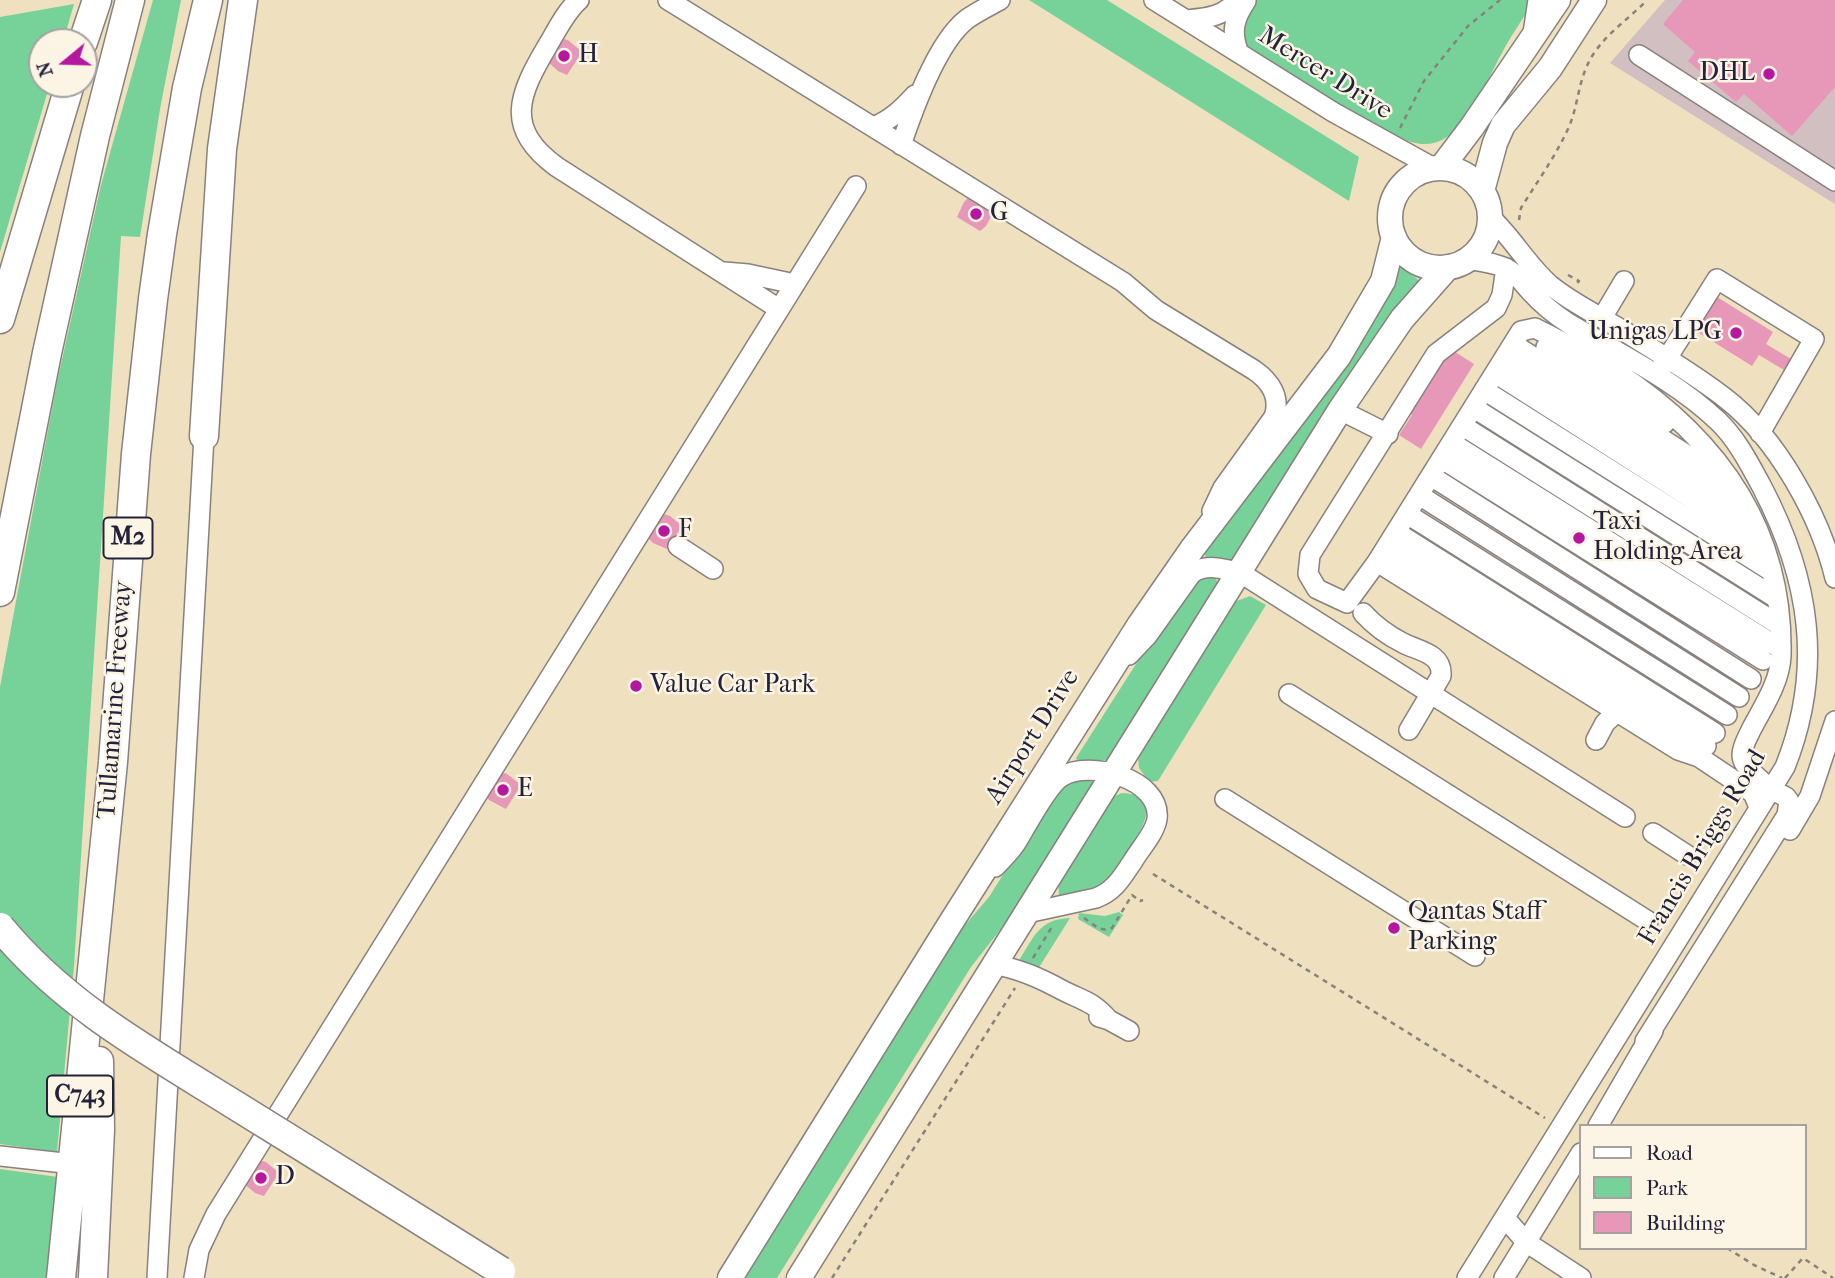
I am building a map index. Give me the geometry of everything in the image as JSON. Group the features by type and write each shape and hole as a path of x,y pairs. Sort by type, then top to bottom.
{"highway":[{"path":"88,28 97,0"},
{"path":"0,592 47,353 95,136 130,0"},
{"name":"Tullamarine Freeway","path":"61,1278 113,762 135,467 153,299 187,88 208,0"},
{"path":"204,436 222,149 243,0"},
{"path":"0,319 65,98"},
{"path":"93,1278 100,1130 98,915"},
{"path":"0,927 48,979 119,1032 507,1274"}],"main road":[{"path":"1438,168 1558,0"},
{"path":"1482,191 1503,125 1550,68 1594,0"},
{"path":"799,1278 1340,410 1402,319 1458,263 1480,248 1488,233 1490,217 1482,191 1468,177 1450,169 1438,168 1413,176 1402,185 1395,197 1391,210 1394,237 1407,256 1416,262 1437,268 1458,263"},
{"name":"Airport Drive","path":"730,1278 1101,684 1192,549 1339,356 1383,281 1394,237"}],"street":[{"path":"579,0 538,62 523,96 520,108 522,122 532,146 557,167 779,309"},
{"path":"668,0 1123,282 1156,310 1260,374 1272,387 1275,395 1274,417 1223,488 1192,549"},
{"path":"901,145 927,81 945,47 965,21 1000,0"},
{"name":"Mercer Drive","path":"1154,0 1391,146 1438,168"},
{"path":"1186,20 1216,16 1228,10 1237,0"},
{"path":"1238,51 1234,20 1246,0"},
{"path":"1531,41 1538,0"},
{"path":"1639,55 1831,171"},
{"path":"873,127 886,122 900,111 927,81"},
{"path":"194,1278 196,1259 202,1242 223,1203 856,186"},
{"path":"1490,217 1550,285 1727,399 1760,433 1786,469 1815,521 1835,579"},
{"name":"Francis Briggs Road","path":"1458,263 1512,271 1555,315 1656,376 1698,404 1720,423 1769,501 1788,546 1800,581 1808,646 1800,725 1781,775 1467,1278"},
{"path":"1506,268 1502,295 1496,308 1440,349 1310,555 1308,574 1317,589 1347,603 1387,547 1509,352 1535,328 1615,371 1665,408 1711,452 1736,487 1752,516 1771,571 1779,625 1780,668 1745,741 1742,755 1744,764 1770,790 1789,801 1787,815 1645,1041"},
{"path":"723,271 795,284"},
{"path":"1656,376 1717,279 1814,339 1760,433"},
{"path":"1602,318 1624,281"},
{"path":"1509,352 1736,487"},
{"path":"1509,352 1752,516"},
{"path":"1509,352 1763,544"},
{"path":"1485,390 1771,571"},
{"path":"1474,408 1776,598"},
{"path":"1340,410 1388,434"},
{"path":"157,1278 204,436"},
{"path":"1452,442 1781,649"},
{"path":"1452,442 1779,625"},
{"path":"1452,442 1763,660"},
{"path":"1431,476 1751,678"},
{"path":"1419,495 1739,697"},
{"path":"1407,514 1727,715"},
{"path":"678,546 713,569"},
{"path":"1387,547 1618,712 1678,750 1707,746 1763,660 1781,649"},
{"path":"1387,547 1707,746 1753,793 1759,807"},
{"path":"1101,684 1147,636 1192,573 1203,567 1239,572 1625,817"},
{"path":"1363,613 1371,622 1403,643 1436,659 1441,671 1432,694 1409,730"},
{"path":"1289,694 1648,921"},
{"path":"1596,740 1605,723 1618,712"},
{"name":"Francis Briggs Road","path":"1599,1124 1645,1041 1797,820 1810,796 1835,721"},
{"path":"970,895 1014,847 1055,782 1075,771 1114,772 1151,796 1156,810 1154,827 1118,885 1107,894 1086,901 1027,913"},
{"path":"1225,799 1475,956"},
{"path":"1653,833 1688,855"},
{"path":"994,964 1045,979 1083,1009 1129,1031"},
{"path":"1504,1278 1580,1155"},
{"path":"0,1156 73,1164"},
{"path":"1505,1218 1526,1242 1581,1278"}],"path":[{"path":"1391,146 1424,81 1468,26 1500,0"},
{"path":"1520,223 1518,216 1521,208 1570,126 1583,73 1596,50 1612,31 1631,17 1647,0"},
{"path":"1560,270 1579,281"},
{"path":"1153,874 1553,1123"},
{"path":"832,1278 1057,918"},
{"path":"1731,1250 1783,1278 1803,1258 1833,1278"}],"shaded area":[{"path":"1665,0 1835,0 1835,204 1610,63"}],"green space":[{"path":"153,0 181,0 160,109 140,237 121,236 74,966 57,1152 0,1144 0,687 57,382 101,185"},
{"path":"1029,0 1107,0 1359,157 1349,201"},
{"path":"1252,0 1531,0 1530,7 1462,124 1442,140 1423,144 1398,137 1350,111 1250,48 1242,40 1240,30 1242,19"},
{"path":"74,4 67,28 28,28 28,98 46,98 0,252 0,17"},
{"path":"1401,267 1420,281 1237,558 1230,562 1206,557 1204,553"},
{"path":"1207,576 1215,577 1219,586 1110,760 1077,760 1143,653 1194,580"},
{"path":"1250,596 1266,605 1158,781 1149,782 1139,768 1138,756 1234,602"},
{"path":"1090,777 1094,788 1015,911 971,967 777,1278 742,1278 959,932 989,897 1055,792 1061,786"},
{"path":"1122,793 1135,795 1143,800 1146,816 1119,867 1101,888 1059,898 1058,879 1112,797"},
{"path":"1119,912 1123,915 1109,937 1078,919 1079,913 1105,916"},
{"path":"1070,918 1038,969 1018,962 1038,931 1051,922"},
{"path":"0,1169 58,1177 48,1278 0,1278"}],"building":[{"name":"DHL","path":"1683,0 1835,0 1835,87 1792,136 1744,94 1736,102 1688,61 1695,52 1663,24"},
{"path":"560,38 568,40 582,52 567,75 547,61"},
{"path":"971,195 995,209 986,226 980,231 957,217 964,202"},
{"path":"1717,297 1773,332 1766,344 1791,359 1784,370 1759,355 1752,366 1696,331"},
{"path":"1452,350 1474,364 1421,449 1399,435 1412,415 1409,414"},
{"path":"661,513 670,516 682,526 667,549 653,543 646,536"},
{"path":"498,771 507,774 521,785 506,809 489,800 484,794"},
{"path":"257,1160 266,1162 279,1173 264,1196 255,1193 242,1182"}],"place":[{"name":"H","path":"564,56"},
{"name":"DHL","path":"1769,74"},
{"name":"G","path":"976,214"},
{"name":"Unigas LPG","path":"1736,333"},
{"name":"F","path":"664,531"},
{"name":"Taxi Holding Area","path":"1579,538"},
{"name":"Value Car Park","path":"636,686"},
{"name":"E","path":"503,790"},
{"name":"Qantas Staff Parking","path":"1394,928"},
{"name":"D","path":"261,1178"}]}
